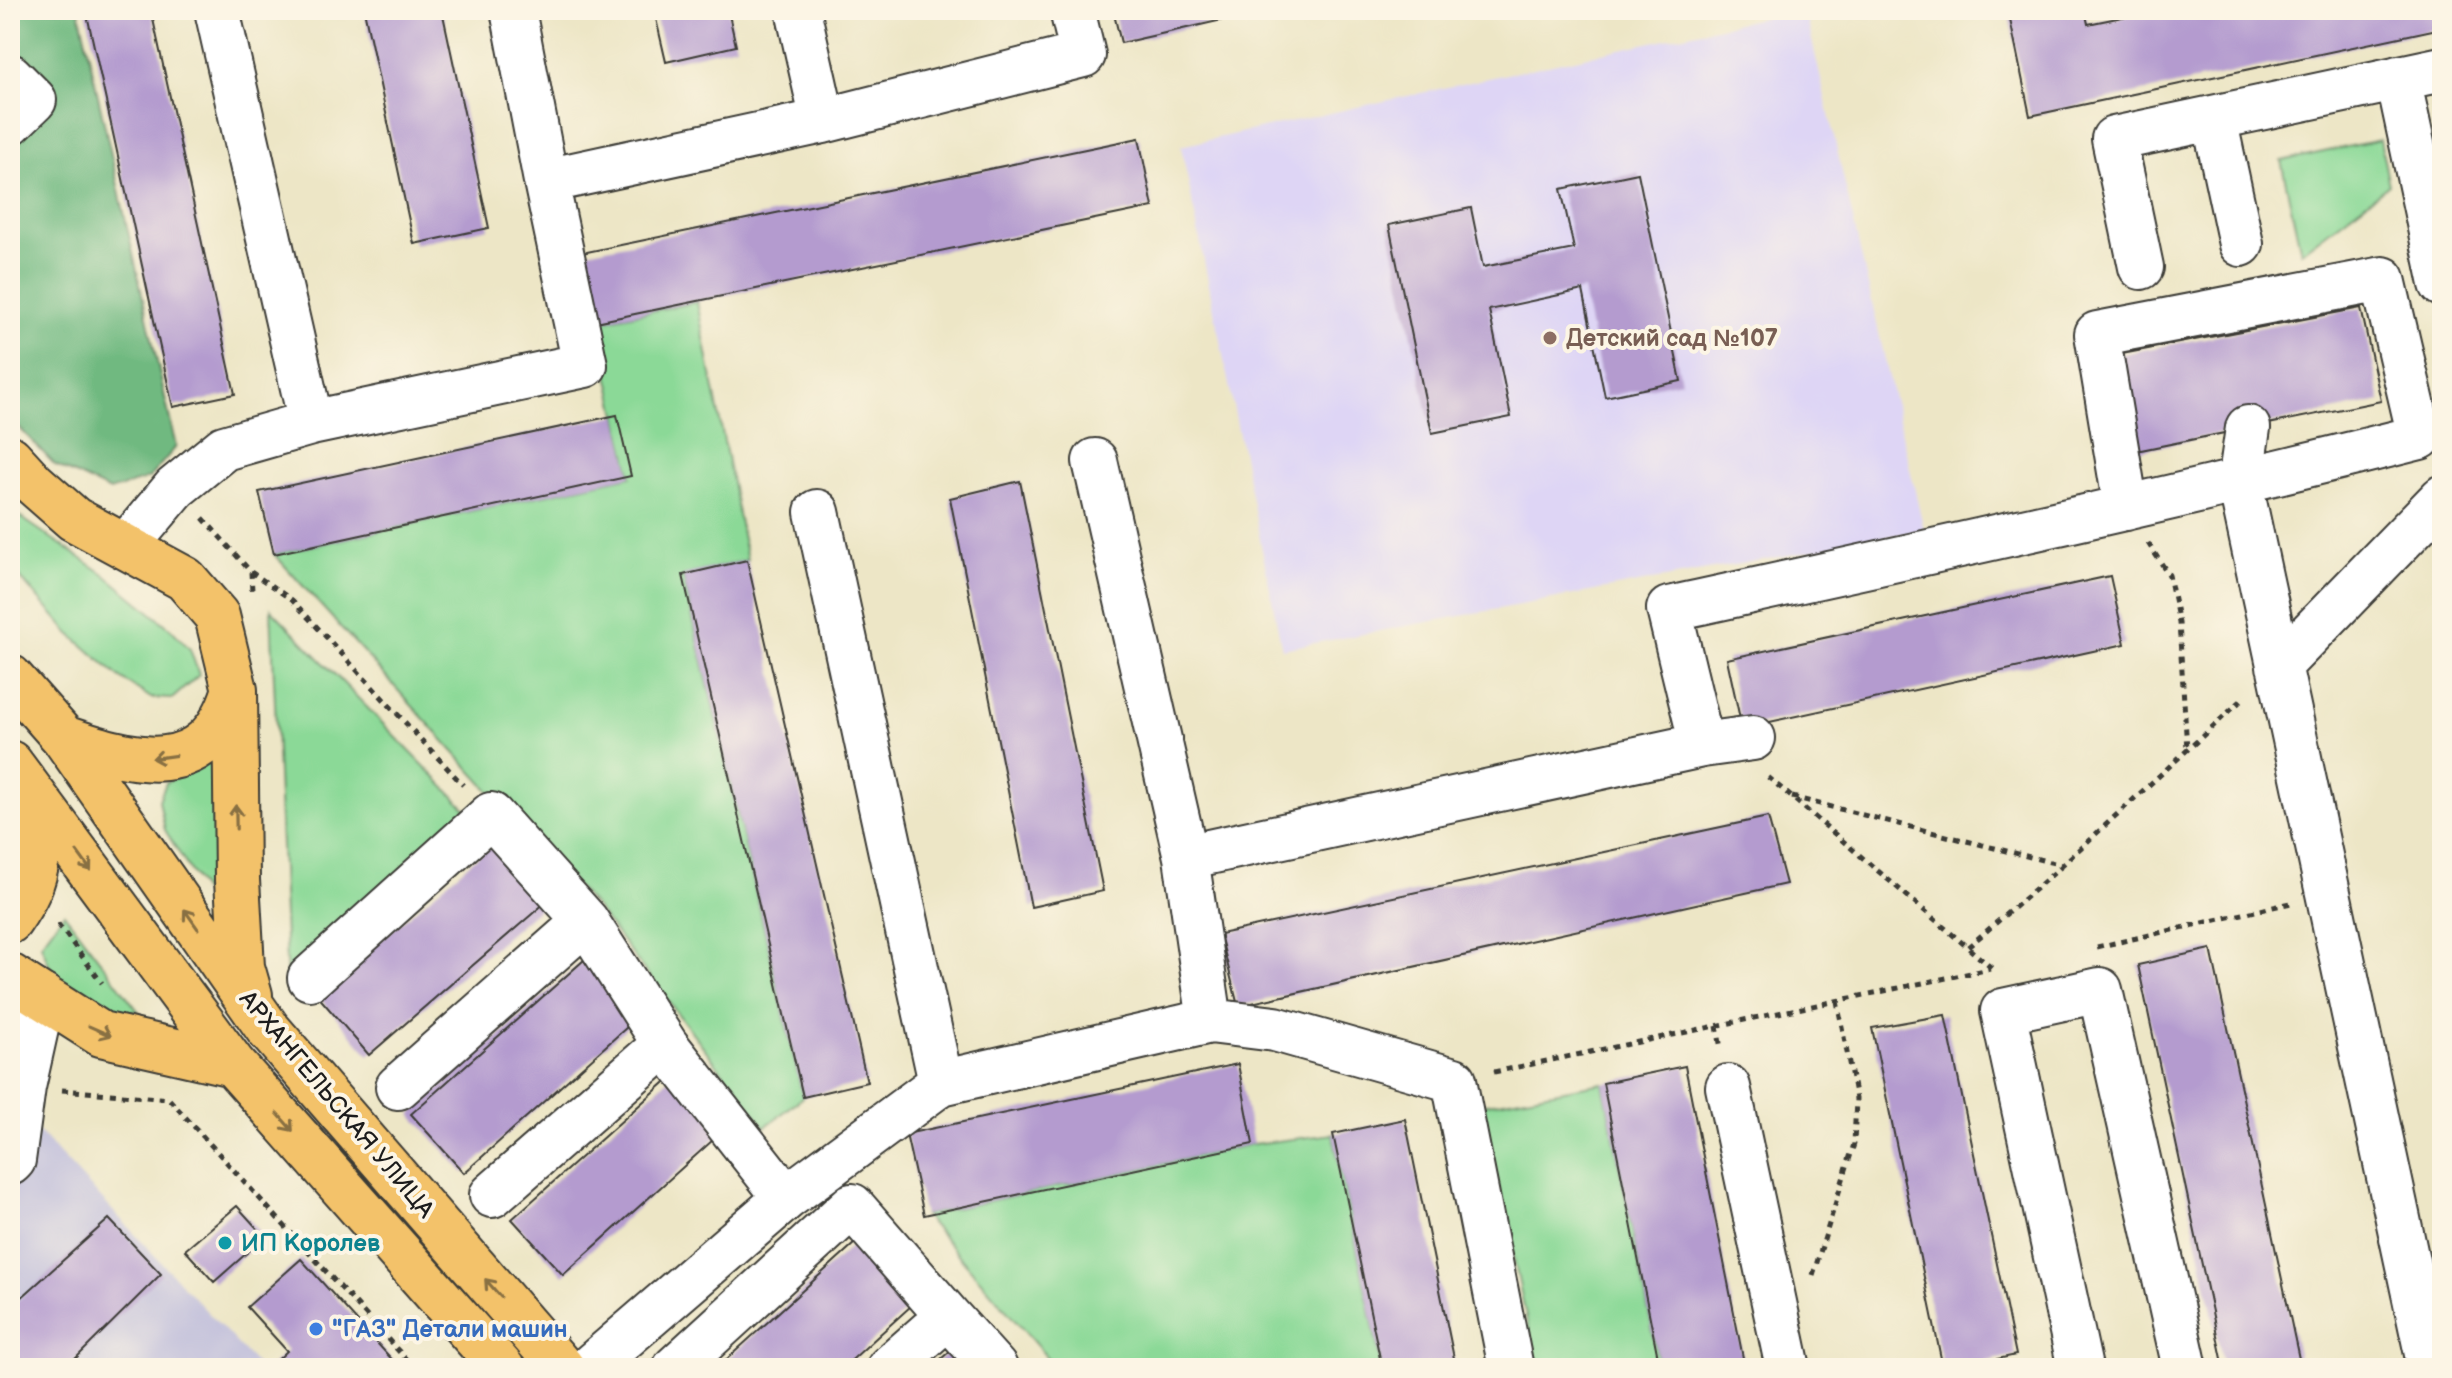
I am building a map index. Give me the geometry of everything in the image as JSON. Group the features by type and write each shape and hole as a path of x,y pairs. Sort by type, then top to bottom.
{"main road":[{"path":"10,458 74,519 185,579 217,616 235,690 237,880 242,967 246,987 268,1029"},
{"name":"АРХАНГЕЛЬСКАЯ УЛИЦА","path":"10,677 64,738 268,1029 562,1368"},
{"path":"64,738 113,754 146,760 182,755 218,730 235,690"},
{"path":"16,769 37,839 35,875 29,892 30,917"},
{"name":"АРХАНГЕЛЬСКАЯ УЛИЦА","path":"16,769 233,1064 502,1368"},
{"path":"26,987 101,1034 233,1064"}],"street":[{"path":"217,10 311,423"},
{"path":"126,546 175,488 224,448 311,423 585,365 513,10"},
{"path":"798,10 823,121"},
{"path":"546,181 823,121 1083,55 1072,10"},
{"path":"2141,267 2114,139 2442,69"},
{"path":"10,76 34,100 10,123"},
{"path":"2398,78 2442,284"},
{"path":"2214,118 2241,244"},
{"path":"1702,745 1669,609 2240,483 2420,437 2383,279 2097,334 2126,508"},
{"path":"2248,428 2240,483 2430,1368"},
{"path":"1095,461 1186,857 1210,1021"},
{"path":"2279,666 2442,498"},
{"path":"817,512 941,1083"},
{"path":"1186,857 1702,745 1753,738"},
{"path":"310,978 491,815 586,921 665,1044 786,1198"},
{"path":"398,1087 586,921"},
{"path":"10,1163 13,1160 23,1087 26,987"},
{"path":"2080,1368 2003,1011 2100,990 2185,1368"},
{"path":"589,1368 786,1198 941,1083 1210,1021 1275,1029 1454,1080 1511,1368"},
{"path":"492,1195 665,1044"},
{"path":"1728,1087 1788,1368"},
{"path":"675,1368 852,1206 995,1368"},
{"path":"889,1368 948,1316"}],"path":[{"path":"175,488 251,572 292,600 491,815"},
{"path":"2126,508 2169,575 2179,623 2187,750"},
{"path":"251,572 253,600"},
{"path":"1968,947 2279,666"},
{"path":"1702,745 1768,777 1994,968"},
{"path":"1792,797 2062,865"},
{"path":"2091,948 2328,895"},
{"path":"30,917 105,987"},
{"path":"1454,1080 2007,966"},
{"path":"1809,1286 1854,1144 1856,1099 1837,1001"},
{"path":"23,1087 169,1099 414,1368"}],"shaded area":[{"name":"Детский сад №107","path":"1805,10 1924,530 1282,649 1181,146"},
{"path":"10,1101 260,1368 10,1368"}],"green space":[{"path":"10,10 79,10 176,447 149,478 110,491 55,465 10,418"},
{"path":"2380,140 2389,185 2301,252 2281,161"},
{"path":"697,302 747,560 683,576 803,1097 765,1127 597,909 274,554 631,476 596,322"},
{"path":"10,510 104,574 171,629 190,649 199,675 172,699 151,698 119,677 69,633 10,566"},
{"path":"271,609 471,814 287,987"},
{"path":"219,754 216,913 165,830 159,800 166,783"},
{"path":"64,913 139,1012 101,1008 75,999 65,991 41,944"},
{"path":"1603,1083 1660,1368 1537,1368 1481,1105"},
{"path":"1333,1134 1382,1368 1056,1368 924,1215 1253,1144"}],"building":[{"path":"86,10 151,10 235,394 173,407"},
{"path":"364,10 442,10 489,228 414,244"},
{"path":"654,10 728,10 736,46 666,62"},
{"path":"1113,10 1262,10 1262,11 1121,43"},
{"path":"2008,10 2085,10 2088,24 2156,10 2442,10 2442,28 2030,116"},
{"path":"1139,138 1153,207 596,322 582,253"},
{"path":"1638,173 1681,381 1605,397 1583,290 1489,310 1511,417 1432,433 1389,225 1471,208 1483,267 1574,249 1561,189"},
{"path":"2361,308 2381,401 2136,451 2117,355"},
{"path":"617,415 631,476 274,554 259,492"},
{"path":"1020,481 1103,891 1031,907 950,498"},
{"path":"747,560 867,1082 803,1097 683,575"},
{"path":"2110,576 2125,644 1742,728 1727,659"},
{"path":"1768,817 1786,884 1238,1006 1220,934"},
{"path":"501,836 553,896 369,1055 317,995"},
{"path":"2211,949 2301,1368 2224,1368 2138,965"},
{"path":"584,960 636,1019 464,1173 411,1114"},
{"path":"1945,1015 2016,1355 1956,1368 1943,1368 1872,1028"},
{"path":"1238,1064 1253,1144 924,1215 906,1134"},
{"path":"1685,1066 1745,1368 1660,1368 1603,1083"},
{"path":"673,1075 723,1131 563,1275 512,1219"},
{"path":"1405,1119 1456,1368 1382,1368 1333,1134"},
{"name":"ИП Королев","path":"237,1206 265,1237 214,1282 185,1250"},
{"path":"109,1219 161,1274 66,1368 10,1368 10,1308"},
{"path":"855,1243 911,1306 843,1368 717,1368"},
{"name":"\"ГАЗ\" Детали машин","path":"301,1259 400,1368 269,1368 287,1351 247,1307"},
{"path":"960,1342 984,1368 931,1368"}],"place":[{"name":"Детский сад №107","path":"1550,338"},
{"name":"ИП Королев","path":"225,1243"},
{"name":"\"ГАЗ\" Детали машин","path":"316,1329"}]}
